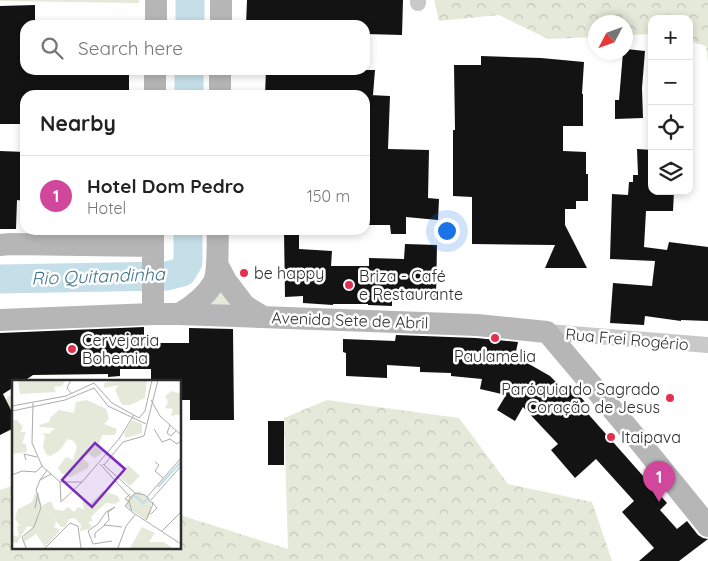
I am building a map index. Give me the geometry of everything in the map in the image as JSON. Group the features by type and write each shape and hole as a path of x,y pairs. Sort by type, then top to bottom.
{"main road":[{"path":"156,0 156,20"},
{"path":"221,0 221,20"},
{"path":"155,75 155,90"},
{"path":"220,75 220,90"},
{"path":"180,314 195,304 207,292 215,280 218,235"},
{"path":"0,245 153,243 154,305"},
{"path":"217,264 226,281 245,306 263,317"},
{"name":"Avenida Sete de Abril","path":"0,320 154,305 180,314 477,325 546,332"},
{"path":"546,332 639,441 708,526"}],"street":[{"name":"Rua Frei Rogério","path":"546,332 708,345"}],"green space":[{"path":"139,0 139,3 0,1"},
{"path":"434,0 708,0 708,64 706,46 693,42 693,15 648,15 648,34 633,35 633,15 588,15 588,37 548,39 499,15 439,21"},
{"path":"222,288 240,311 207,309"},
{"path":"12,394 12,431 0,411 0,404"},
{"path":"327,400 459,418 508,484 592,502 612,561 0,561 0,490 12,486 12,548 181,548 181,515 288,549 284,418"}],"building":[{"path":"247,0 403,0 402,35 370,34 370,20 246,20"},
{"path":"35,5 35,20 20,20 20,75 129,75 129,90 20,90 20,124 0,124 0,6"},
{"path":"633,50 645,51 642,88 643,118 615,119 615,100 619,100 622,60 633,60"},
{"path":"481,56 584,62 583,126 563,126 563,151 586,152 588,201 576,201 576,209 565,209 565,225 587,268 545,268 555,245 472,244 472,197 453,196 454,65 481,65"},
{"path":"370,70 375,70 373,95 370,95 370,90 265,90 266,75 370,75"},
{"path":"370,95 390,96 388,149 429,150 428,198 439,199 438,220 406,217 406,234 391,234 390,225 370,225"},
{"path":"637,149 648,150 648,195 674,195 673,211 646,211 644,247 667,250 669,242 708,247 708,321 681,321 645,316 644,325 610,323 613,283 652,286 655,261 610,259 612,194 628,195 629,182 633,182 633,175 638,175"},
{"path":"0,151 20,152 20,200 17,200 16,229 0,229"},
{"path":"284,235 299,235 299,249 332,251 331,266 369,266 369,258 404,259 405,244 437,245 436,298 392,297 392,306 303,303 303,296 285,297"},
{"path":"144,327 144,343 189,343 189,328 233,329 234,420 190,420 190,400 181,400 181,380 151,380 151,369 120,369 120,376 108,377 108,374 33,375 26,380 12,380 12,388 3,394 12,412 12,429 0,435 0,333"},
{"path":"396,335 476,338 518,342 515,356 550,376 564,390 570,385 586,403 582,407 667,503 660,510 677,529 687,521 698,535 708,539 679,561 639,561 654,548 622,512 634,501 596,459 575,478 551,450 558,444 523,407 515,421 497,410 506,395 480,389 482,379 451,376 451,373 420,372 420,367 387,365 387,378 346,376 346,353 343,352 343,339 395,341"},
{"path":"268,421 284,421 284,465 268,465"}],"waterway":[{"name":"Rio Quitandinha","path":"190,0 190,20"},
{"name":"Rio Quitandinha","path":"189,75 189,90"},
{"name":"Rio Quitandinha","path":"0,279 167,276 182,272 188,262 188,235"}],"place":[{"name":"be happy","path":"244,273"},
{"name":"Briza - Café e Restaurante","path":"349,285"},
{"name":"Paulamelia","path":"495,338"},
{"name":"Cervejaria Bohemia","path":"72,349"},
{"name":"Paróquia do Sagrado Coração de Jesus","path":"670,398"},
{"name":"Itaipava","path":"611,437"},
{"name":"Hotel Dom Pedro","path":"659,502"}]}
